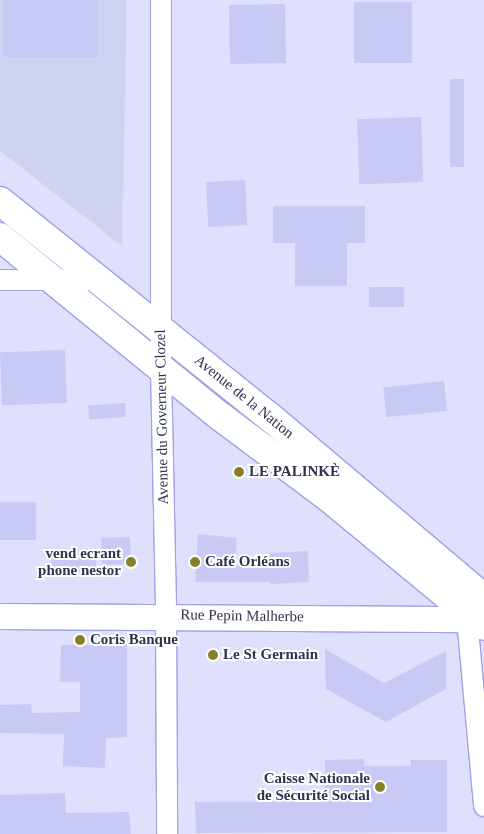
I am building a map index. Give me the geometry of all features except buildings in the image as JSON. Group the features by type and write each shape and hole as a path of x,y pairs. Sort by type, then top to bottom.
{"main road":[{"name":"Avenue de la Nation","path":"0,201 271,418 479,615"},
{"name":"Avenue de la Nation","path":"0,237 161,368 479,615"}],"street":[{"name":"Avenue du Governeur Clozel","path":"161,0 161,368 166,615 167,834"},
{"path":"0,280 98,280"},
{"path":"479,615 484,806"},
{"name":"Rue Pepin Malherbe","path":"0,616 479,615"}],"shaded area":[{"path":"0,0 127,0 122,246 0,151"}],"place":[{"name":"LE PALINKÈ","path":"239,472"},
{"name":"vend ecrant phone nestor","path":"131,562"},
{"name":"Café Orléans","path":"195,562"},
{"name":"Coris Banque","path":"80,640"},
{"name":"Le St Germain","path":"213,655"},
{"name":"Caisse Nationale de Sécurité Social","path":"380,787"}]}
